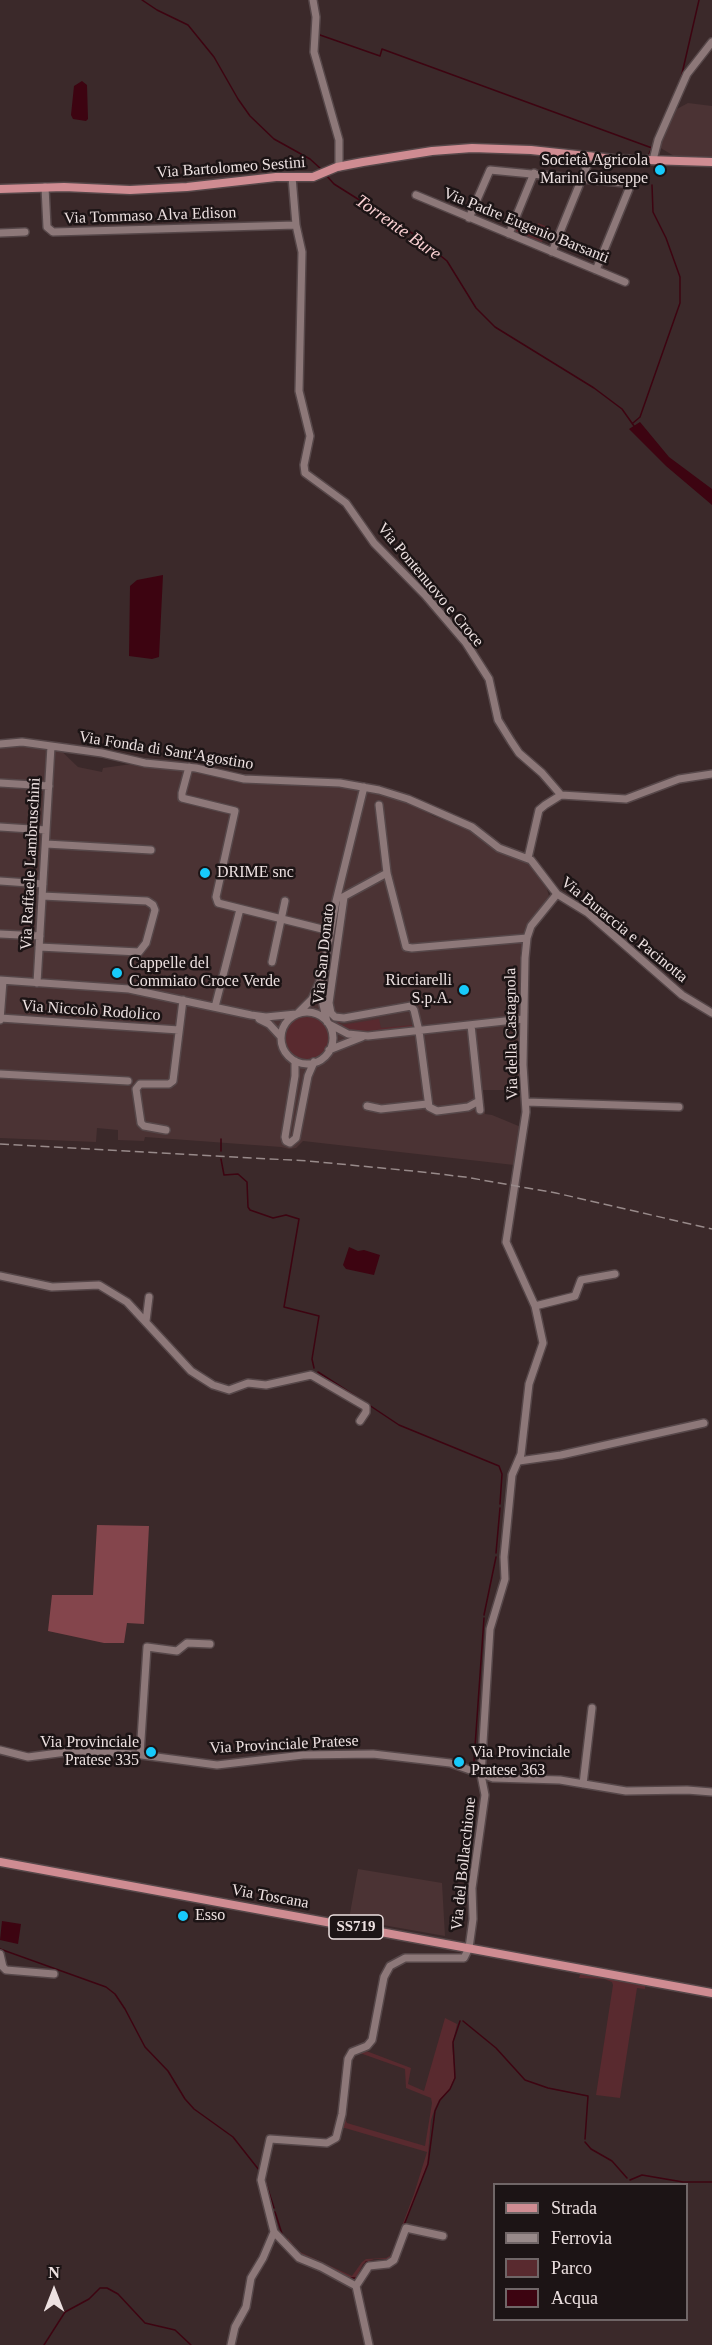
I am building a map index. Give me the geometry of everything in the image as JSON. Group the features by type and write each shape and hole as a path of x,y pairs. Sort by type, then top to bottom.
{"main road":[{"name":"Via Bartolomeo Sestini","path":"0,189 45,187 147,189 315,177 339,167 463,148 500,148 591,156 712,162"},
{"name":"Via Toscana","path":"0,1862 712,1992"}],"street":[{"path":"313,0 316,17 314,52 339,140 339,167"},
{"path":"653,160 658,140 687,74 712,42"},
{"path":"552,252 591,156"},
{"path":"469,218 490,170 627,184 629,189 596,270"},
{"path":"509,234 534,174"},
{"name":"Via Pontenuovo e Croce","path":"292,177 296,225 302,252 299,391 310,436 304,465 305,474 346,503 374,543 425,595 466,643 489,679 498,720 515,748 561,795"},
{"name":"Via Tommaso Alva Edison","path":"45,187 47,226 52,232 296,225"},
{"name":"Via Padre Eugenio Barsanti","path":"416,195 625,282"},
{"path":"0,233 25,232"},
{"name":"Via Fonda di Sant'Agostino","path":"0,744 22,742 108,754 154,764 189,767 244,779 330,782 364,787 408,799 472,827 499,848 528,858"},
{"name":"Via Raffaele Lambruschini","path":"37,983 51,746"},
{"path":"189,767 182,798 235,811 216,899 219,904 330,931"},
{"path":"528,858 538,814 545,804 561,795 626,798 679,779 712,774"},
{"path":"0,783 49,786"},
{"path":"330,1050 333,1036 322,1002 323,976 336,901 364,787"},
{"path":"380,805 387,873 402,940 406,947 527,938"},
{"path":"0,827 46,830"},
{"path":"46,844 151,850"},
{"name":"Via Buraccia e Pacinotta","path":"528,858 557,894 588,913 682,995 712,1013"},
{"name":"Via San Donato","path":"336,901 387,873"},
{"path":"0,881 43,884"},
{"name":"Via della Castagnola","path":"519,1461 523,1446 529,1384 543,1342 535,1306 506,1242 526,1114 524,1019 527,938 536,919 557,894"},
{"path":"39,947 140,952 146,943 155,910 151,903 139,901 42,896"},
{"name":"Via San Donato","path":"344,897 329,1004 331,1013 344,1018 411,1006 419,1030"},
{"path":"272,962 285,901"},
{"path":"215,1007 240,909"},
{"path":"0,934 40,936"},
{"path":"323,976 312,999 284,1026 281,1037 284,1050 295,1061 306,1064 315,1062 330,1050 348,1041 368,1036 524,1019"},
{"path":"0,1019 1,980 129,989 251,1015 277,1017 314,1013 348,1034 368,1036"},
{"path":"166,1130 144,1126 141,1123 136,1087 140,1084 172,1083 183,1000"},
{"path":"251,1015 269,1024 281,1037"},
{"name":"Via Niccolò Rodolico","path":"0,1019 180,1030"},
{"path":"471,1025 480,1110"},
{"path":"419,1030 430,1108 439,1110 471,1107 479,1101"},
{"path":"295,1061 295,1076 285,1137 290,1143 296,1138 307,1078 315,1062"},
{"path":"0,1074 129,1081"},
{"path":"526,1102 679,1107"},
{"path":"367,1106 378,1109 428,1104"},
{"path":"535,1306 575,1296 581,1280 615,1274"},
{"path":"0,1276 52,1287 99,1285 127,1302 191,1371 219,1388 231,1390 248,1383 266,1384 310,1375 366,1407 366,1412 360,1421"},
{"path":"146,1321 149,1297"},
{"path":"519,1461 561,1455 704,1423"},
{"name":"Via del Bollacchione","path":"274,2232 261,2180 269,2141 274,2139 327,2144 334,2141 342,2114 348,2059 352,2052 367,2046 372,2040 386,1971 393,1964 405,1958 464,1958 469,1948 473,1919 472,1888 485,1795 481,1774 490,1629 505,1579 510,1483 519,1461"},
{"path":"140,1755 147,1647 177,1651 187,1643 210,1644"},
{"path":"583,1784 592,1708"},
{"name":"Via Provinciale Pratese","path":"0,1750 27,1757 74,1751 140,1755 226,1765 303,1755 373,1754 450,1763 494,1778 537,1778 626,1791 712,1792"},
{"path":"0,1954 3,1968 6,1970 54,1974"},
{"path":"369,2345 356,2286 369,2266 388,2264 394,2260 406,2228 442,2236"},
{"path":"231,2345 235,2327 246,2307 251,2278 274,2232 299,2258 356,2286"}],"shaded area":[{"path":"688,103 712,106 712,157 674,156 659,147 675,110"},
{"path":"0,742 53,743 78,767 102,772 103,768 132,764 196,771 234,781 325,784 385,795 417,806 433,816 474,831 496,850 531,865 546,886 549,896 528,931 520,954 522,1090 483,1090 485,1114 521,1127 514,1165 303,1141 296,1148 289,1149 145,1137 144,1141 118,1140 118,1130 97,1128 96,1142 0,1138"},
{"path":"97,1525 149,1526 144,1624 127,1623 124,1643 104,1643 48,1631 52,1595 93,1595"},
{"path":"358,1869 442,1883 445,1936 349,1919"}],"green space":[{"path":"518,219 537,226 538,223 548,227 541,244 513,233"},
{"path":"307,1015 323,1021 329,1037 323,1053 307,1059 291,1053 285,1037 291,1021"},
{"path":"379,1019 381,1028 412,1025 412,1027 353,1032 341,1028 333,1021 340,1022 341,1025"},
{"path":"581,1972 645,1985 645,1989 637,1988 620,2098 596,2095 613,1985 612,1982 604,1979 579,1978"},
{"path":"445,2018 457,2024 452,2046 455,2076 450,2089 439,2100 435,2108 431,2120 427,2166 391,2259 374,2259 363,2264 356,2278 353,2279 295,2251 287,2241 288,2238 298,2251 352,2276 366,2259 386,2258 391,2255 427,2152 345,2128 343,2128 338,2143 336,2142 344,2115 351,2060 345,2119 347,2123 425,2146 431,2098 406,2088 405,2069 357,2052 353,2056 354,2054 361,2049 411,2068 408,2084 424,2091"}],"water":[{"path":"82,81 87,85 88,119 86,121 73,119 71,115 74,86"},
{"path":"640,422 669,457 712,489 712,505 666,466 629,429"},
{"path":"163,575 159,657 152,659 129,656 130,586 137,580"},
{"path":"349,1247 380,1255 374,1275 346,1269 343,1265"},
{"path":"2,1921 21,1924 18,1944 0,1940"}],"waterway":[{"name":"Torrente Bure","path":"142,0 188,25 214,57 250,116 274,139 310,159 321,169"},
{"path":"669,106 681,78 699,0"},
{"path":"320,35 380,56 382,49 652,148"},
{"path":"649,154 654,143"},
{"name":"Torrente Bure","path":"326,175 334,184 415,235 447,261 476,308 495,327 594,388 622,409 634,426"},
{"path":"633,423 640,417 680,303 680,277 666,238 653,212 652,185"},
{"path":"221,1139 221,1151"},
{"path":"221,1159 224,1175 238,1174 247,1182 250,1210 273,1218 286,1215 299,1219 284,1307 319,1316 312,1359 314,1368"},
{"path":"318,1372 366,1403"},
{"path":"369,1405 399,1425 499,1466 502,1474 500,1504"},
{"path":"496,1553 500,1508"},
{"path":"484,1615 496,1557"},
{"path":"474,1761 484,1618"},
{"path":"0,1949 106,1987 115,1994 145,2047 168,2071 185,2099 194,2109 233,2137 259,2170"},
{"path":"404,2225 428,2164 435,2111 455,2078 453,2042 460,2021"},
{"path":"463,2021 496,2048 525,2080 548,2088 588,2096 585,2139"},
{"path":"585,2142 591,2149 612,2161 627,2178"},
{"path":"630,2180 642,2175 683,2182 712,2182"},
{"path":"265,2180 274,2208"},
{"path":"275,2212 283,2237"},
{"path":"396,2247 399,2237"},
{"path":"349,2278 357,2278 366,2262 388,2260"},
{"path":"44,2345 65,2312 89,2299 100,2288 107,2288 118,2294 145,2323 175,2330 191,2345"}],"railway":[{"path":"0,1144 308,1161 465,1177 556,1193 712,1229"}],"place":[{"name":"Società Agricola Marini Giuseppe","path":"660,170"},
{"name":"DRIME snc","path":"205,873"},
{"name":"Cappelle del Commiato Croce Verde","path":"117,973"},
{"name":"Ricciarelli S.p.A.","path":"464,990"},
{"name":"Via Provinciale Pratese 335","path":"151,1752"},
{"name":"Via Provinciale Pratese 363","path":"459,1762"},
{"name":"Esso","path":"183,1916"}]}
